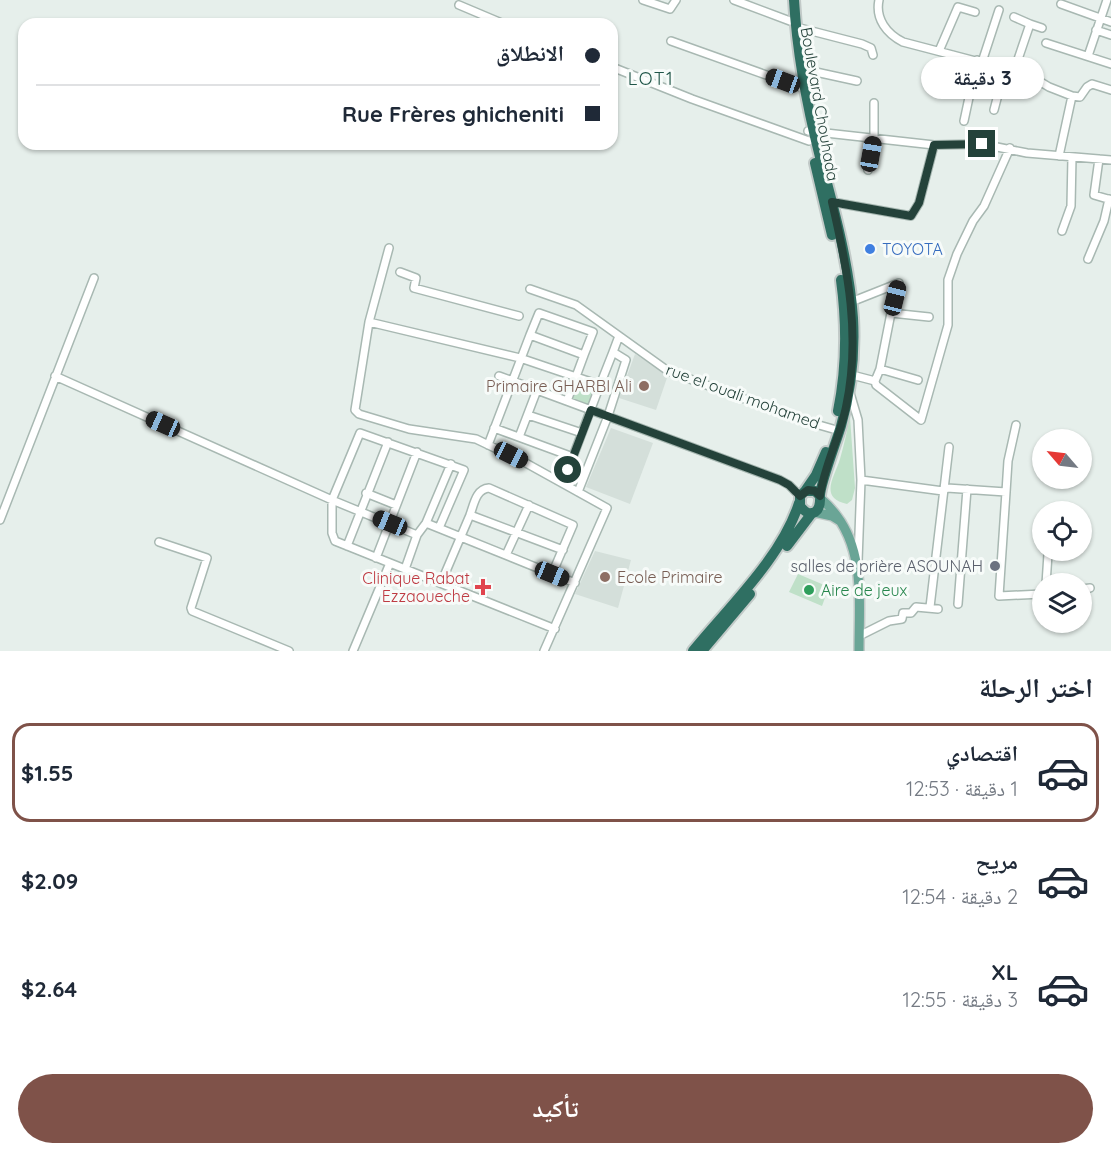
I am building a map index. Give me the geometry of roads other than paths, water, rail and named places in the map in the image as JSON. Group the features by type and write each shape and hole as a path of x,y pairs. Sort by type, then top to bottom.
{"highway":[{"name":"Boulevard Chouhada","path":"693,651 779,547 795,517 801,497 822,463 833,429 844,374 844,304 831,229 800,87 788,0"},
{"path":"702,651 754,589 813,512 820,507 846,409 852,375 854,345 851,302 832,202 810,134 802,69 793,24 794,0"},
{"path":"813,512 805,512 801,497 815,491 821,498"}],"main road":[{"path":"821,498 842,522 854,547 858,567 859,651"},
{"path":"813,512 832,516 842,522"}],"street":[{"path":"643,0 670,9 675,0"},
{"path":"734,0 793,24 862,44 872,48 873,55"},
{"path":"879,0 877,9 881,22 895,38 903,42 1005,68 1036,78 1049,87 1080,98 1087,87 1092,84 1111,90"},
{"path":"1088,56 1107,0"},
{"path":"1061,4 1111,22"},
{"path":"459,5 490,18"},
{"path":"939,51 958,8 975,12"},
{"path":"964,121 980,61 999,10"},
{"path":"1014,17 1042,28"},
{"path":"1014,71 1030,24"},
{"path":"1096,30 1111,35"},
{"path":"670,41 800,87"},
{"path":"1046,43 1111,64"},
{"path":"943,93 953,55"},
{"path":"994,110 1005,68"},
{"path":"618,69 692,99 810,134 934,145 982,144 1027,153 1111,160"},
{"path":"802,69 857,81"},
{"path":"1059,156 1072,96"},
{"path":"868,170 874,138 874,103"},
{"path":"832,202 911,216 921,197 934,145"},
{"path":"851,302 899,283 880,369 875,381 876,386 921,420 948,325 948,280 961,245 973,221 984,206 1010,148"},
{"path":"1062,231 1071,206 1072,157"},
{"path":"1088,259 1104,221 1110,199 1094,195 1099,159"},
{"path":"390,248 369,322 355,410 358,414 409,429 476,439 607,508 544,651"},
{"path":"400,272 416,278 414,288 519,316"},
{"path":"0,520 94,278"},
{"name":"rue el ouali mohamed","path":"530,289 576,305 668,371 833,429"},
{"path":"488,445 539,313 593,332"},
{"path":"891,313 929,317"},
{"path":"567,401 598,320"},
{"path":"369,322 520,358 600,385"},
{"path":"530,335 585,355"},
{"path":"563,483 619,336"},
{"path":"578,492 608,416 626,360 613,352"},
{"path":"880,369 918,380"},
{"path":"852,375 875,381"},
{"path":"55,376 417,536"},
{"path":"499,376 780,480 801,497"},
{"path":"519,437 537,390"},
{"path":"849,390 858,420 861,480 858,567"},
{"path":"528,415 582,433"},
{"path":"1016,425 1008,461 999,596 1032,594"},
{"path":"494,428 573,457"},
{"path":"439,528 464,470 360,433 332,500 332,533 335,542 555,629"},
{"path":"346,546 388,442"},
{"path":"930,608 949,447"},
{"path":"376,558 417,452"},
{"path":"405,569 417,536 426,523 450,464"},
{"path":"861,480 943,491 946,488 1006,492"},
{"path":"441,584 479,492 484,488 489,488 573,525 552,574"},
{"path":"957,604 967,489"},
{"path":"366,493 396,505"},
{"path":"506,555 529,505"},
{"path":"470,515 563,550"},
{"path":"426,523 575,583"},
{"path":"159,542 207,558 192,611 289,651"},
{"path":"353,651 390,563"},
{"path":"859,636 889,621 902,619 903,614 911,613 916,607 938,609"}],"place":[{"name":"TOYOTA","path":"870,249"},
{"name":"Primaire GHARBI Ali","path":"644,386"},
{"name":"salles de prière ASOUNAH","path":"995,566"},
{"name":"Ecole Primaire","path":"605,577"},
{"name":"Clinique Rabat Ezzaoueche","path":"483,587"},
{"name":"Aire de jeux","path":"809,590"}],"district":[{"name":"LOT1","path":"651,79"}]}
